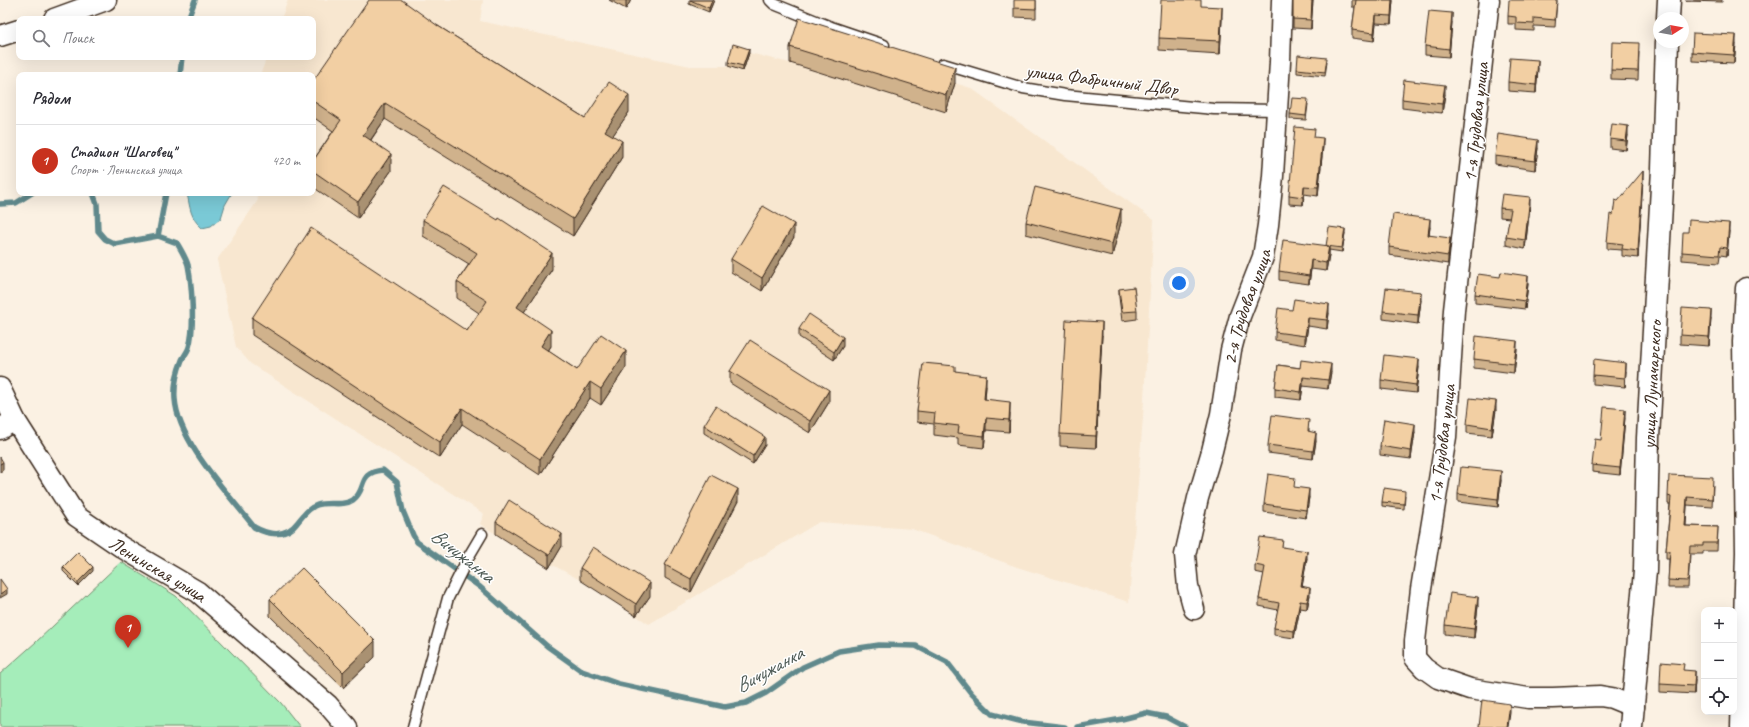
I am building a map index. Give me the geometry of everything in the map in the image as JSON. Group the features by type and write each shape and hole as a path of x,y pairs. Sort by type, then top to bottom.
{"main road":[{"path":"1668,12 1669,0"},
{"name":"улица Луначарского","path":"1632,717 1645,571 1648,438 1663,169 1668,48"}],"street":[{"path":"62,16 106,0"},
{"name":"2-я Трудовая улица","path":"1194,609 1188,587 1185,555 1198,498 1221,414 1231,350 1240,316 1263,258 1268,225 1273,176 1282,0"},
{"name":"1-я Трудовая улица","path":"1489,0 1454,310 1446,437 1421,589 1415,641 1415,658 1424,668 1438,678 1470,689 1528,698 1600,696 1612,698 1632,717"},
{"path":"0,36 16,31"},
{"path":"1741,727 1746,552 1743,342 1746,288"},
{"name":"Ленинская улица","path":"0,388 8,425 76,516 123,548 198,592 328,705 347,727"}],"lane":[{"path":"770,0 774,4 893,48"},
{"name":"улица Фабричный Двор","path":"937,62 1023,88 1065,95 1214,109 1277,110"},
{"path":"413,727 448,598 482,534"}],"shaded area":[{"path":"288,0 483,0 480,21 690,66 728,66 733,49 790,63 799,35 971,88 1154,220 1143,417 1129,602 1017,567 912,529 819,522 649,624 580,580 551,564 549,568 480,524 484,514 251,364 236,347 217,260 258,200 257,196 316,196 316,72 261,72 266,60 316,60 316,16 282,16"}],"green space":[{"path":"121,562 176,596 281,703 300,727 0,727 0,674"}],"water":[{"path":"188,196 230,196 225,205 221,218 211,226 202,228 195,220 190,208"}],"building":[{"path":"369,0 402,0 438,26 585,118 609,82 629,95 605,131 622,141 573,219 385,103 363,135 391,154 358,202 316,173 316,157 341,120 316,103 316,77"},
{"path":"690,0 712,0 709,8"},
{"path":"1014,0 1036,0 1036,9 1014,8"},
{"path":"1161,0 1201,0 1201,6 1222,7 1220,41 1159,38"},
{"path":"1293,0 1312,0 1311,20 1293,19"},
{"path":"1356,0 1392,0 1391,16 1376,15 1374,33 1352,30"},
{"path":"1509,0 1557,0 1555,20 1534,18 1534,24 1516,23 1516,17 1508,16"},
{"path":"1429,11 1452,13 1449,49 1425,46"},
{"path":"799,18 955,67 946,95 790,47"},
{"path":"1693,33 1736,35 1734,55 1692,52"},
{"path":"1612,42 1639,43 1638,71 1611,70"},
{"path":"733,44 749,49 743,66 728,62"},
{"path":"1298,55 1327,58 1325,72 1297,69"},
{"path":"1510,58 1538,60 1536,85 1508,82"},
{"path":"1404,80 1445,85 1442,104 1402,99"},
{"path":"1292,98 1308,99 1306,116 1290,114"},
{"path":"1612,124 1628,126 1626,141 1610,139"},
{"path":"1295,127 1315,129 1314,137 1323,138 1318,187 1304,186 1303,197 1289,195"},
{"path":"1498,134 1538,140 1535,161 1495,156"},
{"path":"1643,171 1638,251 1622,249 1623,244 1607,242 1610,214 1613,215 1615,200 1618,201"},
{"path":"444,187 498,220 499,218 552,253 517,307 551,330 541,346 577,370 601,334 626,351 601,389 590,382 540,459 462,408 440,442 252,318 311,228 467,331 487,301 457,282 477,253 423,220"},
{"path":"1035,187 1121,209 1112,244 1026,222"},
{"path":"1502,194 1530,197 1525,240 1506,237 1511,209 1500,208"},
{"path":"763,206 794,224 762,278 731,259"},
{"path":"1393,214 1430,219 1428,235 1450,238 1448,256 1389,247"},
{"path":"1689,220 1729,223 1727,248 1720,247 1719,255 1682,252 1683,232 1688,232"},
{"path":"1329,227 1345,229 1342,248 1326,246"},
{"path":"1283,240 1329,246 1326,263 1311,260 1309,276 1279,271"},
{"path":"1501,272 1528,276 1525,301 1475,294 1478,274 1500,277"},
{"path":"1134,287 1137,311 1122,312 1119,289"},
{"path":"1386,288 1421,292 1418,315 1383,311"},
{"path":"1294,299 1329,304 1327,320 1308,318 1305,336 1275,332 1278,308 1292,310"},
{"path":"1682,308 1711,310 1709,337 1680,335"},
{"path":"809,314 843,337 834,352 799,329"},
{"path":"1066,320 1102,322 1096,436 1060,434"},
{"path":"1476,336 1517,341 1514,364 1474,359"},
{"path":"750,340 829,390 810,421 730,371"},
{"path":"1384,355 1419,359 1416,385 1381,380"},
{"path":"1594,359 1626,363 1625,378 1593,375"},
{"path":"1301,360 1331,364 1328,380 1303,377 1301,392 1275,388 1278,365 1300,368"},
{"path":"923,363 955,366 955,371 986,375 984,399 1010,402 1009,420 986,418 984,436 958,433 959,426 934,423 935,413 917,411"},
{"path":"1470,398 1496,401 1492,428 1467,424"},
{"path":"716,406 765,437 753,456 704,425"},
{"path":"1604,407 1625,409 1620,468 1592,465 1595,439 1601,440"},
{"path":"1272,415 1309,420 1308,431 1316,433 1313,451 1268,445"},
{"path":"1384,419 1415,424 1411,451 1380,446"},
{"path":"0,457 3,462 0,464"},
{"path":"1461,467 1501,471 1498,499 1458,494"},
{"path":"1268,474 1295,478 1294,487 1309,489 1306,510 1264,504"},
{"path":"711,475 738,489 691,579 665,565"},
{"path":"1669,475 1713,477 1712,499 1687,497 1685,526 1718,527 1717,543 1703,543 1703,546 1690,546 1688,581 1668,580 1670,551 1666,551 1671,497 1668,496"},
{"path":"1384,488 1405,491 1404,504 1382,502"},
{"path":"509,500 562,534 549,555 496,522"},
{"path":"1260,537 1283,540 1282,547 1307,551 1301,586 1310,588 1307,602 1300,601 1294,631 1274,628 1279,603 1259,599 1265,567 1255,565"},
{"path":"593,547 650,583 636,604 580,568"},
{"path":"78,552 93,567 78,582 63,567"},
{"path":"302,568 375,641 343,672 270,599"},
{"path":"0,579 7,589 0,594"},
{"path":"1450,593 1478,597 1474,629 1445,625"},
{"path":"1661,662 1684,664 1683,670 1695,671 1694,686 1660,684"},
{"path":"1482,700 1510,704 1507,727 1479,727"}],"waterway":[{"path":"189,16 195,0"},
{"path":"180,72 182,60"},
{"name":"Вичужанка","path":"0,204 16,203 27,196"},
{"name":"Вичужанка","path":"94,196 97,204 98,231 105,239 115,244 158,236 177,243 185,257 191,284 192,329 189,347 180,365 175,384 175,399 178,415 194,449 218,483 254,527 259,530 277,534 282,533 293,528 306,512 314,506 349,502 357,496 369,474 383,470 397,482 403,511 417,542 480,587 547,646 582,671 619,684 725,707 746,703 766,693 803,667 839,651 879,645 916,646 947,662 971,693 992,714 1023,722 1065,727"},
{"path":"158,236 165,196"},
{"name":"Вичужанка","path":"1077,727 1146,713 1166,717 1185,727"}],"place":[{"name":"Стадион \"Шаговец\"","path":"128,648"}]}
